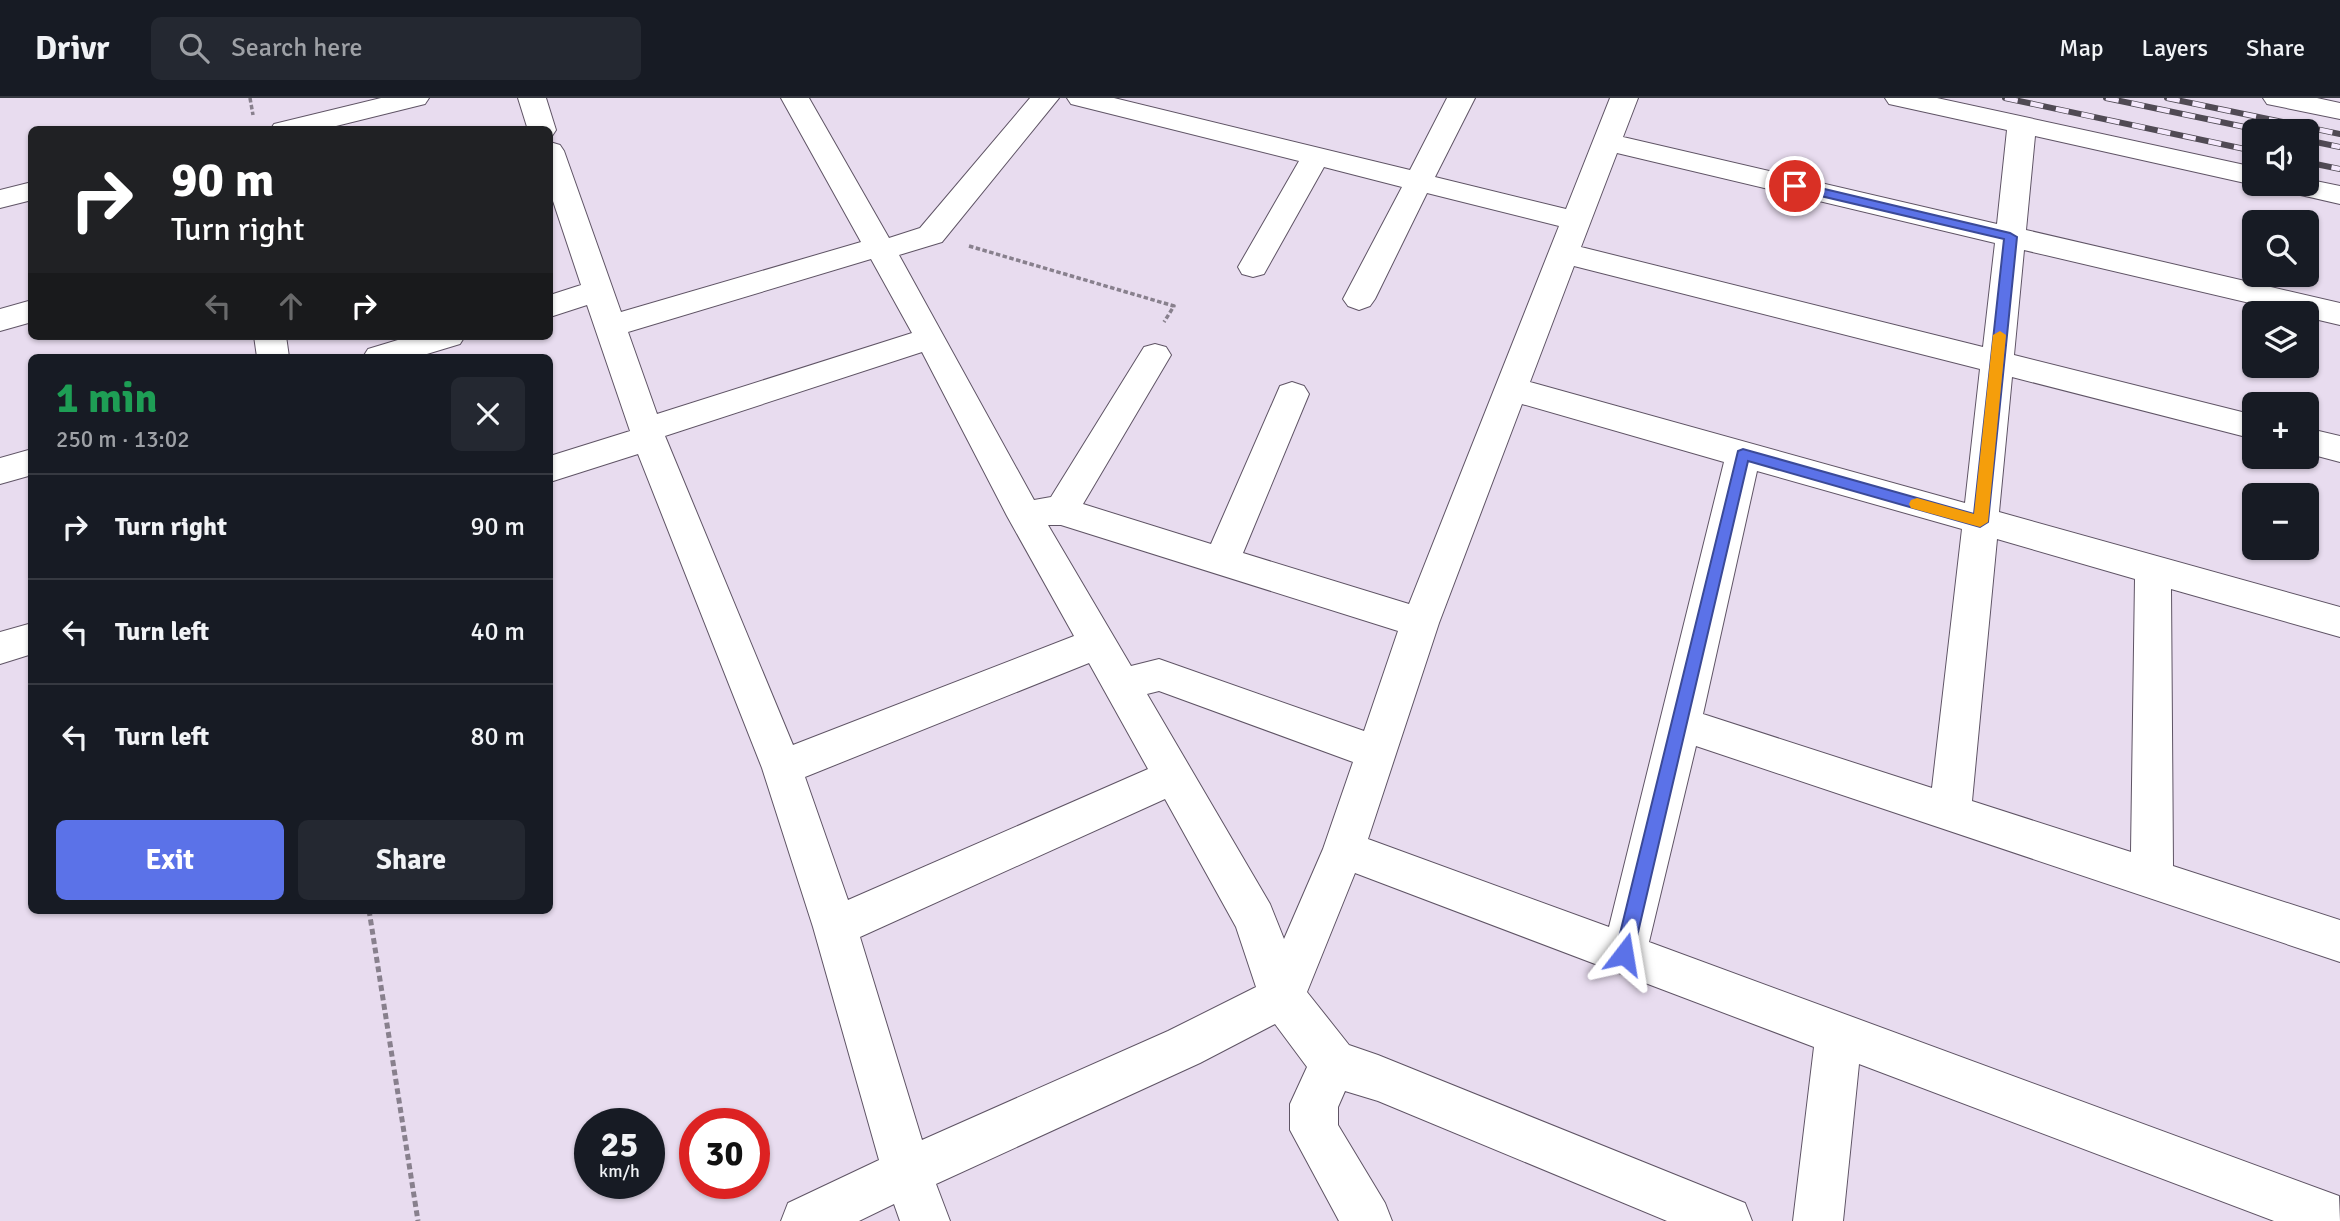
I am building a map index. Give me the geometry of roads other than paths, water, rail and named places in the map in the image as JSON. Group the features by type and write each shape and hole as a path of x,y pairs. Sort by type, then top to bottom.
{"street":[{"path":"301,126 415,98"},
{"path":"532,98 541,126"},
{"path":"795,98 931,338 1025,516 1255,919 1282,997 1334,1064 1378,1078 1727,1221"},
{"path":"611,326 931,235 1045,98"},
{"path":"1081,98 1418,181 1571,237 1997,362 2242,424"},
{"path":"1359,299 1461,98"},
{"path":"806,1221 907,1172 1184,1047 1282,997 1343,849 1420,623 1624,98"},
{"path":"1899,98 2242,173"},
{"path":"2277,98 2340,111"},
{"path":"1950,813 2022,124"},
{"path":"1607,142 2340,314"},
{"path":"1253,267 1317,155"},
{"path":"553,169 611,326 647,434 782,768 835,927 907,1172 925,1221"},
{"path":"2319,190 2340,195"},
{"path":"0,199 28,192"},
{"path":"553,305 598,291"},
{"path":"0,320 28,312"},
{"path":"553,468 931,338"},
{"path":"389,354 436,340"},
{"path":"1061,510 1155,355"},
{"path":"1511,389 2340,622"},
{"path":"1222,561 1292,394"},
{"path":"2319,443 2340,449"},
{"path":"1624,954 1681,724 1743,454"},
{"path":"0,471 28,463"},
{"path":"1025,516 1061,510 1420,623"},
{"path":"2152,879 2153,570"},
{"path":"0,648 28,639"},
{"path":"782,768 1099,642"},
{"path":"1123,684 1159,676 1377,753"},
{"path":"1681,724 2340,941"},
{"path":"835,927 1174,776"},
{"path":"1343,849 2339,1221"},
{"path":"1818,1221 1839,1034"},
{"path":"1334,1064 1314,1104 1314,1130 1367,1221"}],"railway":[{"path":"2005,98 2242,148"},
{"path":"2106,98 2242,126"},
{"path":"2167,98 2340,134"},
{"path":"2319,143 2340,147"},
{"path":"2319,165 2340,169"}]}
